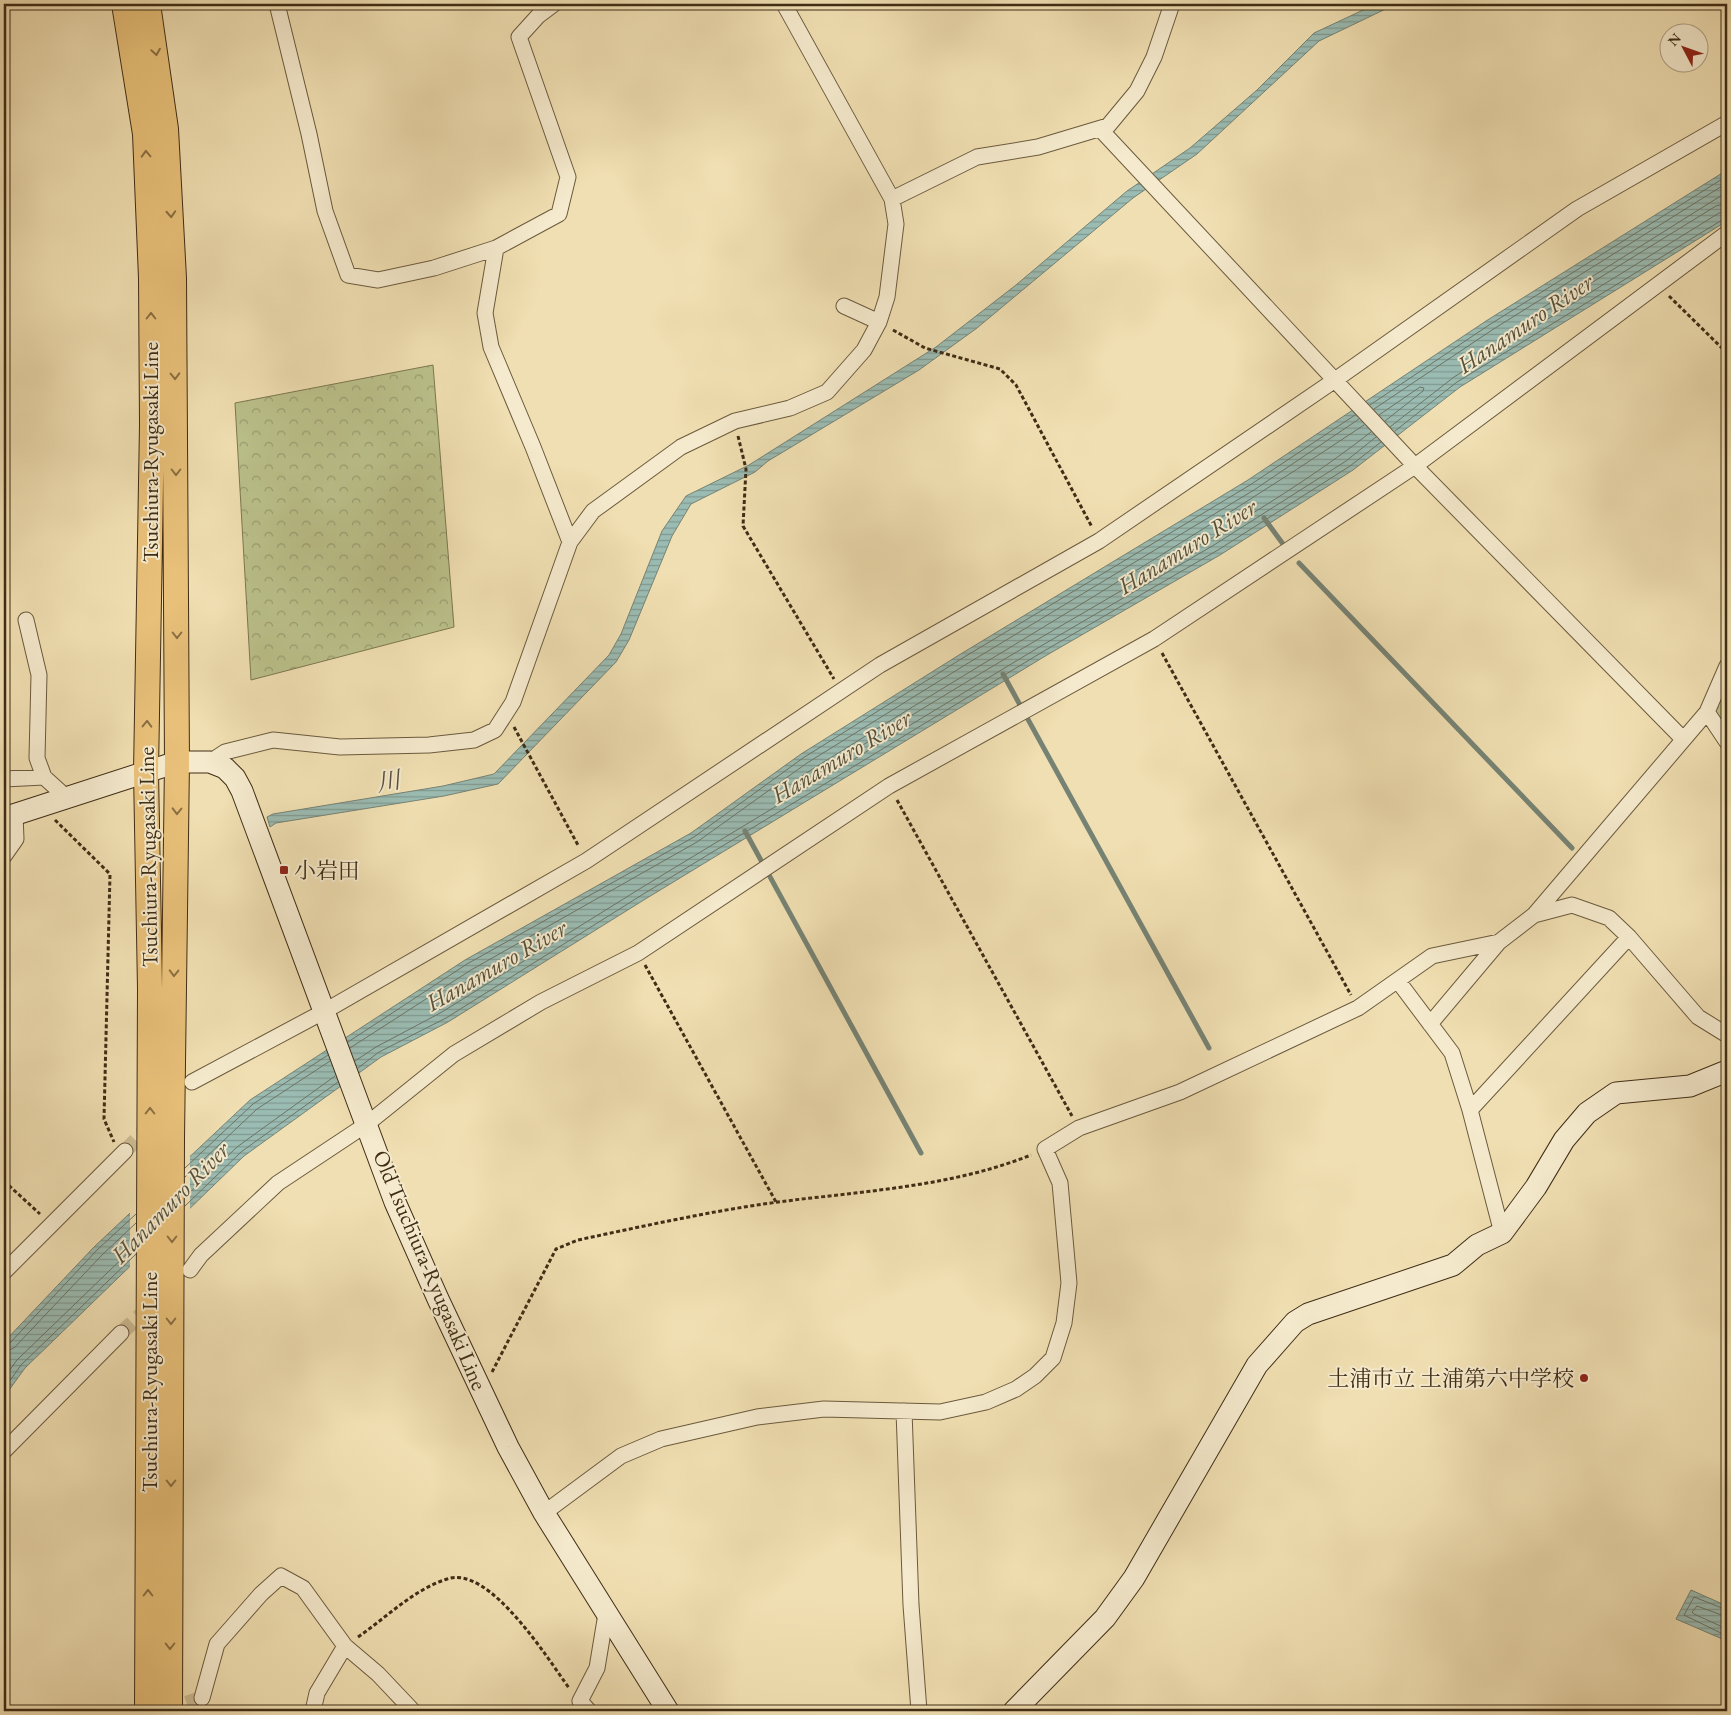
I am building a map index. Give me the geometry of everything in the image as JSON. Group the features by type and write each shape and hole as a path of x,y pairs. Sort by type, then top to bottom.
{"main road":[{"name":"Tsuchiura-Ryugasaki Line","path":"124,4 145,134 151,278 152,424 146,772 150,1160 147,1711"},
{"name":"Tsuchiura-Ryugasaki Line","path":"148,4 166,129 174,278 177,762 172,1138 181,1271 170,1711"}],"street":[{"path":"276,4 309,134 325,211 348,275 378,280 434,268 496,248 559,214 568,177 519,37 538,16 554,4"},
{"path":"210,762 225,752 273,740 340,747 429,745 474,740 495,730 513,702 570,542 593,511 682,447 735,422 790,408 827,392 864,350 879,322 887,297 896,224 892,199 784,4"},
{"path":"892,199 978,158 1038,147 1101,130 1108,126 1137,92 1154,57 1172,4"},
{"path":"192,1082 327,1016 586,861 880,665 1099,541 1334,380 1577,209 1727,123"},
{"path":"1101,130 1414,466 1683,738"},
{"path":"181,1271 201,1255 278,1183 454,1054 541,1002 638,953 889,786 1154,639 1414,466 1727,233"},
{"path":"496,248 485,313 491,347 534,447 570,542"},
{"path":"844,306 879,322"},
{"path":"26,620 39,675 37,758 44,777 66,797"},
{"path":"1430,1024 1499,942 1534,915 1707,712 1727,666"},
{"path":"1707,712 1727,742"},
{"name":"Old Tsuchiura-Ryugasaki Line","path":"10,816 177,762 210,762 225,768 235,778 242,791 327,1016 395,1202 480,1388 508,1447 544,1513 668,1711"},
{"path":"4,779 44,777"},
{"path":"4,856 16,840 10,816"},
{"path":"1534,915 1572,905 1609,918 1629,938 1698,1017 1727,1035"},
{"path":"1470,1110 1629,938"},
{"path":"544,1513 621,1456 661,1439 757,1416 824,1409 940,1412 986,1402 1016,1389 1035,1376 1053,1358 1064,1323 1069,1283 1060,1183 1045,1149 1079,1128 1180,1092 1358,1008 1398,981 1409,970 1432,956 1499,942"},
{"path":"1398,981 1452,1053 1470,1110 1502,1233"},
{"path":"1014,1711 1110,1610 1134,1578 1257,1365 1295,1322 1308,1314 1453,1265 1477,1245 1502,1233 1536,1186 1564,1140 1587,1113 1616,1092 1690,1086 1727,1071"},
{"path":"4,1272 74,1199 123,1154"},
{"path":"4,1451 121,1333"},
{"path":"904,1411 911,1605 919,1711"},
{"path":"202,1698 217,1644 261,1594 281,1576 302,1588 345,1646 378,1674 412,1711"},
{"path":"584,1706 597,1668 606,1614"},
{"path":"313,1711 317,1693 345,1646"}],"path":[{"path":"1658,285 1727,353"},
{"path":"879,322 925,348 1000,368 1016,385 1099,541"},
{"path":"735,422 746,469 743,526 841,690"},
{"path":"1154,639 1358,1008"},
{"path":"506,712 586,861"},
{"path":"889,786 1079,1128"},
{"path":"41,805 110,874 104,1119 123,1154"},
{"path":"638,953 776,1202"},
{"path":"480,1388 498,1364 556,1249 578,1240 776,1202 941,1181 1012,1162 1045,1149"},
{"path":"4,1181 52,1224"},
{"path":"345,1646 413,1595 448,1578 470,1579 483,1586 518,1620 584,1706"}],"green space":[{"path":"433,365 454,627 251,680 235,403"},
{"path":"1727,666 1727,742 1707,712"}],"water":[{"path":"1376,4 1396,4 1319,41 1197,154 1133,198 977,328 919,370 768,461 755,472 691,504 672,536 629,640 616,662 498,784 444,796 276,823 270,827 267,817 273,814 443,786 494,774 609,655 621,634 662,531 686,496 749,465 936,347 1016,285 1127,191 1190,148 1257,90 1314,33"},
{"name":"Hanamuro River","path":"1727,170 1727,221 1460,387 1353,470 1220,555 1047,655 647,898 448,1022 381,1057 244,1156 25,1368 4,1397 4,1342 94,1247 250,1100 465,960 691,833 801,754 959,655 1248,480 1486,321"},
{"path":"1691,1590 1727,1606 1727,1641 1676,1619"}],"pier":[{"path":"190,1153 190,1212 130,1270 130,1209"}],"waterway":[{"name":"Hanamuro River","path":"1264,518 1283,544"},
{"path":"1299,563 1572,848"},
{"path":"1003,674 1209,1048"},
{"path":"745,831 921,1153"}],"tunnel":[{"path":"125,1151 152,1124"},
{"path":"121,1333 151,1306"},
{"path":"165,1711 202,1698"}],"place":[{"name":"小岩田","path":"284,870"},
{"name":"土浦市立 土浦第六中学校","path":"1584,1378"}],"water label":[{"name":"川","path":"388,781"}]}
